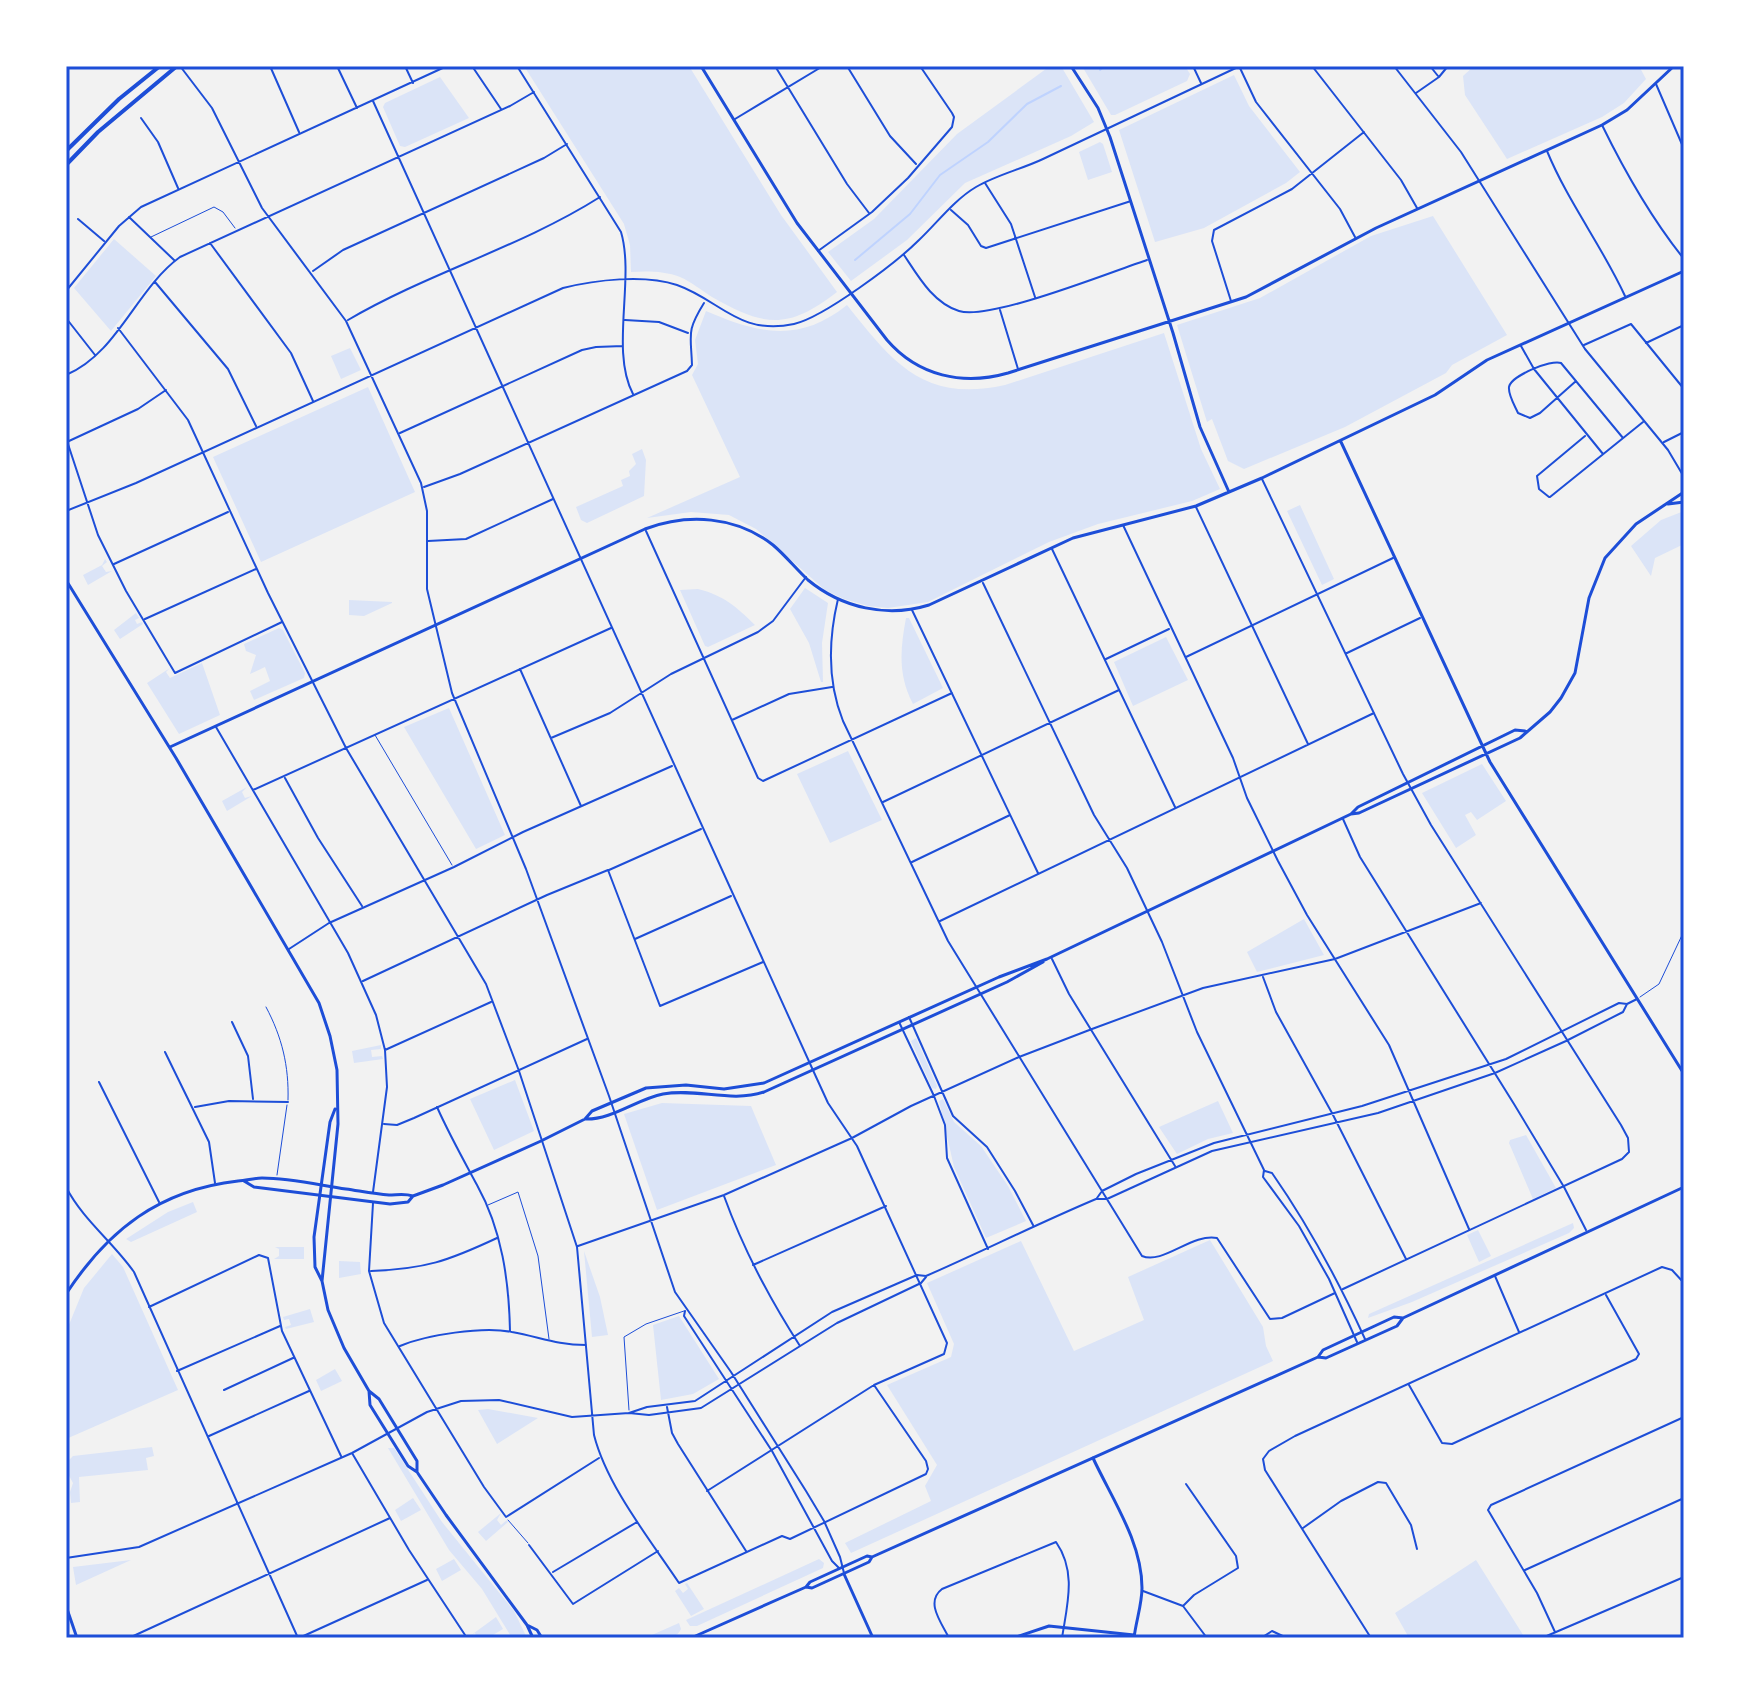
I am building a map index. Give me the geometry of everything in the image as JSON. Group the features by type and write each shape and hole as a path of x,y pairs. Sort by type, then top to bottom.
{"main road":[{"path":"66,151 110,107 160,66"},
{"path":"66,165 98,132 179,66"}],"street":[{"path":"179,66 212,108 237,162 268,216 346,321 423,487 427,505 427,589 454,699 538,899 675,1292 824,1521 841,1568 873,1638"},
{"path":"270,66 300,133"},
{"path":"337,66 357,108"},
{"path":"405,66 413,83"},
{"path":"66,291 128,216 179,189 447,66"},
{"path":"472,66 502,110"},
{"path":"517,66 623,237 625,374 633,395"},
{"path":"701,66 772,185 817,252 894,348 923,368 944,376 967,379 1018,370 1252,294 1356,237 1602,125 1627,110 1674,66"},
{"path":"775,66 847,184 869,213"},
{"path":"734,120 823,66"},
{"path":"847,66 890,136 917,165"},
{"path":"817,252 869,213 908,178 952,127 954,117 920,66"},
{"path":"1071,66 1098,108 1107,129 1170,322 1200,427 1229,492"},
{"path":"1193,66 1201,84"},
{"path":"66,511 203,453 563,288 588,282 670,284 745,322 782,326 815,316 903,254 966,194 984,182 1018,171 1240,66 1256,102 1340,209 1356,237"},
{"path":"1312,66 1407,188 1417,208"},
{"path":"1394,66 1461,152 1583,346 1661,443 1684,477"},
{"path":"1430,66 1439,77"},
{"path":"1416,93 1439,77 1448,66"},
{"path":"1655,83 1684,149"},
{"path":"66,370 67,374 96,356 175,261 502,110 534,92"},
{"path":"373,101 809,1062 828,1103 852,1138 886,1206 947,1343 944,1354 874,1385 707,1491"},
{"path":"141,118 158,142 179,189"},
{"path":"1602,125 1661,230 1684,259"},
{"path":"1231,302 1212,241 1214,230 1288,191 1364,132"},
{"path":"312,272 343,250 544,158 567,144"},
{"path":"1546,150 1561,185 1611,266 1626,297"},
{"path":"984,182 1007,217 1035,298"},
{"path":"346,321 380,301 569,215 600,197"},
{"path":"950,209 986,248 1131,201"},
{"path":"128,216 175,261"},
{"path":"78,219 104,242"},
{"path":"210,243 291,353 314,402"},
{"path":"903,254 932,294 947,306 968,313 999,309 1149,259"},
{"path":"170,747 645,529 669,522 688,519 728,523 768,541 806,577 838,599 873,610 912,610 942,600 1093,531 1196,506 1262,478 1435,395 1477,365 1684,271"},
{"path":"155,282 228,369 256,428"},
{"path":"423,487 460,474 690,368 689,333 706,300"},
{"path":"999,309 1018,370"},
{"path":"66,318 96,356"},
{"path":"625,320 659,322 689,333"},
{"path":"1583,346 1631,324 1684,389"},
{"path":"1646,343 1684,325"},
{"path":"118,328 188,420 229,511 346,748 478,968 519,1071 577,1247 594,1435 600,1458 679,1583 782,1536 790,1539 920,1478 928,1469 926,1461 874,1385"},
{"path":"1521,345 1534,369 1603,454"},
{"path":"399,434 582,350 625,346"},
{"path":"1576,381 1535,417 1520,415 1509,393 1509,386 1514,380 1558,361 1576,381 1623,438"},
{"path":"1678,381 1683,379"},
{"path":"166,390 138,409 67,440 86,504 112,565 175,673 283,622"},
{"path":"1550,497 1644,421"},
{"path":"1661,443 1684,432"},
{"path":"1550,497 1541,492 1537,476 1587,435"},
{"path":"1341,441 1487,754 1684,1074"},
{"path":"1262,478 1411,789 1628,1138 1629,1152 1622,1159 1343,1289"},
{"path":"66,1294 107,1240 127,1223 159,1203 216,1184 277,1178 413,1196 541,1141 585,1119 592,1111 646,1088 669,1085 724,1089 764,1083 976,987 1049,958 1342,818 1359,813 1520,738 1550,712 1573,679 1580,658 1589,598 1605,558 1636,524 1684,492"},
{"path":"1550,497 1551,504"},
{"path":"427,541 466,539 554,499"},
{"path":"1668,504 1684,502"},
{"path":"1196,506 1308,745"},
{"path":"112,565 229,511"},
{"path":"1123,524 1292,890 1389,1045 1470,1230"},
{"path":"645,529 758,778 763,781 952,693"},
{"path":"1052,548 1176,808"},
{"path":"1185,658 1394,557"},
{"path":"145,619 257,569"},
{"path":"551,738 610,713 703,657 758,632 773,621 806,577"},
{"path":"66,580 170,747 319,1003 337,1070 338,1124 322,1281"},
{"path":"983,581 1094,815 1123,859 1148,911 1244,1134 1264,1170 1263,1177 1299,1226 1335,1293 1357,1343"},
{"path":"838,599 830,648 832,687 852,741 939,922 976,987 1145,1258 1152,1259 1200,1239 1217,1238 1270,1319 1282,1318 1335,1293"},
{"path":"912,610 1038,874"},
{"path":"1346,654 1422,617"},
{"path":"252,791 611,628"},
{"path":"1105,659 1171,628"},
{"path":"520,669 581,807"},
{"path":"731,720 789,694 832,687"},
{"path":"882,803 1119,690"},
{"path":"939,922 1374,713"},
{"path":"215,726 363,981 376,1015 385,1050 387,1087 373,1193"},
{"path":"1351,814 1358,807 1407,781 1515,730 1525,731"},
{"path":"288,950 329,923 673,765"},
{"path":"284,776 318,838 363,907"},
{"path":"911,862 1010,815"},
{"path":"1342,818 1360,857 1490,1064 1564,1187 1587,1233"},
{"path":"363,981 538,899 703,828"},
{"path":"608,870 660,1006 764,962"},
{"path":"633,939 733,895"},
{"path":"577,1247 724,1195 852,1138 911,1106 1019,1057 1092,1029 1203,988 1335,959 1481,903"},
{"path":"585,1119 596,1119 668,1093 736,1097 755,1095 981,994 1049,958"},
{"path":"1049,958 1176,1167"},
{"path":"1263,976 1276,1012 1332,1113 1406,1259"},
{"path":"66,1558 139,1547 352,1453 437,1408 482,1399 499,1400 562,1416 637,1415 701,1408 837,1323 920,1282 926,1276 1096,1199 1136,1174 1244,1134 1410,1092 1490,1064 1561,1034 1619,1003 1627,1004 1637,999"},
{"path":"385,1050 492,1002"},
{"path":"1096,1199 1107,1199 1212,1151 1337,1123 1495,1073 1623,1012 1627,1004"},
{"path":"909,1017 953,1116 987,1147 1033,1227"},
{"path":"232,1022 248,1056 253,1100"},
{"path":"899,1022 934,1096 945,1125 947,1158 989,1250"},
{"path":"384,1124 397,1125 588,1038"},
{"path":"165,1052 209,1142 216,1184"},
{"path":"99,1082 159,1203"},
{"path":"194,1107 253,1100 288,1102"},
{"path":"336,1105 330,1122 314,1237 315,1267 337,1334 369,1391 379,1399 417,1461 417,1472"},
{"path":"437,1107 486,1205 497,1238 508,1279 510,1331"},
{"path":"1264,1170 1272,1173 1306,1222 1343,1289 1365,1340"},
{"path":"244,1181 254,1187 373,1202 402,1204 413,1196"},
{"path":"66,1187 79,1210 134,1272 299,1638 428,1580"},
{"path":"1318,1357 1326,1358 1397,1326 1403,1318 1684,1187"},
{"path":"724,1195 752,1266 800,1346"},
{"path":"373,1202 368,1253 379,1311 484,1487 506,1517 600,1458"},
{"path":"752,1266 886,1206"},
{"path":"369,1271 422,1268 454,1258 497,1238"},
{"path":"149,1307 264,1255 270,1261 281,1325 341,1458"},
{"path":"1371,1638 1265,1470 1263,1459 1269,1451 1295,1436 1662,1267 1672,1270 1684,1283"},
{"path":"629,1413 635,1409 695,1401 832,1312 917,1275 926,1276"},
{"path":"1495,1276 1519,1333"},
{"path":"1409,1384 1442,1443 1452,1444 1636,1359 1639,1354 1636,1346 1606,1295"},
{"path":"685,1310 684,1316 772,1451 832,1561 841,1568"},
{"path":"691,1638 867,1556 872,1557 1318,1357 1323,1350 1362,1331 1394,1317 1403,1318"},
{"path":"177,1371 281,1325"},
{"path":"399,1347 463,1333 510,1331 560,1345 586,1345"},
{"path":"224,1390 294,1357"},
{"path":"207,1437 310,1390"},
{"path":"369,1391 370,1405 408,1466 417,1472 527,1625 533,1638"},
{"path":"667,1405 672,1433 747,1552"},
{"path":"1555,1632 1488,1510 1491,1505 1684,1418"},
{"path":"352,1453 428,1580 467,1638"},
{"path":"1013,1638 1049,1626 1134,1636 1142,1590 1140,1566 1133,1542 1093,1458"},
{"path":"1302,1528 1341,1501 1378,1482 1386,1483 1411,1525 1417,1549"},
{"path":"1183,1606 1194,1595 1238,1568 1236,1556 1186,1484"},
{"path":"1523,1571 1684,1498"},
{"path":"129,1638 390,1518"},
{"path":"551,1573 638,1522"},
{"path":"949,1638 933,1603 935,1594 1056,1542 1063,1552 1071,1581 1062,1638"},
{"path":"529,1545 573,1604 658,1551"},
{"path":"806,1587 812,1588 844,1574 869,1562 872,1557"},
{"path":"1542,1638 1684,1577"},
{"path":"1142,1590 1183,1606 1207,1638"},
{"path":"66,1606 77,1638"},
{"path":"527,1625 537,1630 542,1638"},
{"path":"1261,1638 1272,1631 1287,1638"}],"lane":[{"path":"151,237 214,207 223,212 237,230"},
{"path":"375,735 454,867"},
{"path":"1637,999 1659,984 1684,931"},
{"path":"266,1007 284,1052 288,1102 277,1178"},
{"path":"486,1205 518,1192 538,1256 549,1341"},
{"path":"629,1413 624,1337 646,1324 685,1310"},
{"path":"506,1517 529,1545"}],"shaded area":[{"path":"524,66 689,66 781,215 837,292 804,313 776,320 762,319 731,307 674,275 631,272 630,245 624,224"},
{"path":"1050,66 1061,66 1094,122 1071,136 965,183 907,240 851,281 828,252 874,219 957,134"},
{"path":"1082,66 1185,66 1190,74 1187,81 1111,115"},
{"path":"1474,66 1639,66 1646,79 1624,103 1602,117 1507,159 1465,95 1463,76"},
{"path":"1234,75 1249,106 1300,172 1286,183 1204,228 1155,242 1119,130"},
{"path":"440,77 469,118 405,147 400,146 383,107 385,103"},
{"path":"1100,142 1112,172 1088,180 1079,152"},
{"path":"1433,216 1507,335 1452,365 1446,373 1345,427 1244,469 1228,461 1212,419 1207,422 1177,325 1260,298 1371,236"},
{"path":"114,239 156,276 111,331 74,288"},
{"path":"847,305 896,361 932,383 953,388 1005,385 1164,333 1201,449 1220,489 1192,501 1098,524 1049,542 928,602 888,608 868,606 825,590 756,529 729,515 691,512 647,518 740,477 692,375 698,364 695,340 706,311 744,325 779,331 813,325"},
{"path":"350,348 361,370 341,379 331,356"},
{"path":"368,387 415,492 261,562 213,457"},
{"path":"642,449 646,460 644,496 587,523 581,520 576,507 623,486 621,480 630,476 629,471 636,464 632,454"},
{"path":"1300,505 1334,579 1322,585 1287,511"},
{"path":"1684,511 1684,544 1655,558 1651,576 1631,546 1661,520"},
{"path":"105,559 107,562 102,566 106,572 112,571 88,585 83,575 102,565"},
{"path":"805,588 828,603 822,643 823,682 809,643 790,609"},
{"path":"698,589 729,602 755,625 705,646 680,590"},
{"path":"349,600 392,603 364,616 349,615"},
{"path":"136,613 139,618 135,620 137,624 143,624 120,639 114,630"},
{"path":"906,618 909,618 943,688 913,704 905,683 902,662"},
{"path":"279,628 283,630 305,673 304,678 254,700 250,691 270,681 265,667 250,674 256,655 246,651 244,644"},
{"path":"1166,637 1188,680 1133,706 1114,662"},
{"path":"202,663 220,715 179,734 147,683 170,668 166,672 170,678"},
{"path":"449,708 505,835 476,849 404,727"},
{"path":"848,751 882,820 830,843 797,774"},
{"path":"1482,764 1506,801 1477,820 1471,812 1465,815 1476,835 1456,848 1422,793"},
{"path":"247,787 242,792 245,798 252,796 227,811 222,801"},
{"path":"1304,919 1324,955 1257,972 1247,952"},
{"path":"916,1038 936,1089 932,1088 911,1041"},
{"path":"381,1045 381,1049 371,1050 372,1057 382,1056 383,1059 354,1063 352,1051"},
{"path":"515,1080 534,1131 494,1150 470,1099"},
{"path":"943,1099 954,1122 981,1146 1008,1186 1026,1221 986,1238 954,1167 939,1101"},
{"path":"1218,1101 1233,1133 1208,1139 1177,1154 1159,1127"},
{"path":"662,1103 751,1106 776,1165 657,1210 624,1114"},
{"path":"1526,1135 1556,1188 1533,1199 1509,1143"},
{"path":"193,1202 197,1212 131,1242 126,1239 168,1212"},
{"path":"1573,1223 1574,1228 1569,1233 1412,1302 1368,1318 1369,1314"},
{"path":"1478,1230 1491,1256 1479,1262 1467,1235"},
{"path":"1210,1240 1263,1327 1266,1346 1273,1361 851,1553 845,1543 931,1501 925,1486 937,1465 887,1385 951,1357 954,1344 927,1283 1021,1241 1074,1351 1144,1320 1128,1277"},
{"path":"275,1247 304,1247 304,1259 274,1259 279,1256 279,1249"},
{"path":"584,1251 600,1297 608,1335 592,1337"},
{"path":"112,1254 123,1267 178,1390 66,1439 66,1332 84,1288"},
{"path":"339,1261 360,1262 361,1274 339,1278"},
{"path":"310,1309 314,1322 286,1329 291,1325 289,1319 284,1320 283,1317"},
{"path":"679,1316 719,1379 693,1394 661,1400 653,1325"},
{"path":"335,1369 342,1381 321,1391 316,1380"},
{"path":"478,1410 538,1418 497,1444"},
{"path":"152,1447 154,1456 146,1458 148,1470 79,1477 80,1502 71,1503 73,1483 67,1472 68,1461 73,1456"},
{"path":"388,1448 394,1448 442,1522 514,1611 527,1638 512,1638 482,1589 449,1550"},
{"path":"413,1498 421,1510 401,1521 395,1510"},
{"path":"501,1513 497,1520 501,1525 508,1522 486,1541 478,1532"},
{"path":"454,1559 461,1570 442,1581 436,1569"},
{"path":"819,1559 824,1563 823,1568 697,1626 690,1626 686,1620"},
{"path":"131,1560 76,1585 73,1567"},
{"path":"1476,1560 1525,1638 1409,1638 1395,1613"},
{"path":"687,1583 704,1609 691,1616 675,1591 679,1588 683,1593 688,1589"},
{"path":"496,1617 503,1629 488,1638 477,1638 475,1633 470,1636"},
{"path":"679,1623 681,1629 675,1636 645,1638"}],"waterway":[{"path":"1100,70 1105,66"},
{"path":"855,260 910,214 940,175 988,142 1027,104 1061,86"}]}
